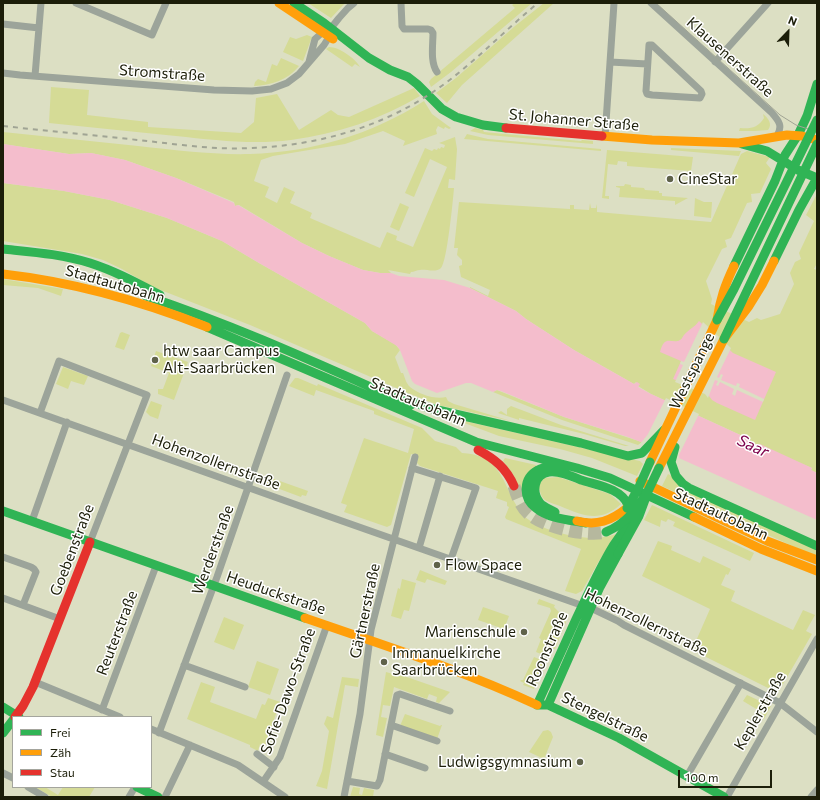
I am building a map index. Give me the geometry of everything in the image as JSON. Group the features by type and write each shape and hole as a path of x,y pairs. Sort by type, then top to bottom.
{"main road":[{"name":"St. Johanner Straße","path":"279,3 369,58 390,70 408,77 420,86 442,109 456,117 483,125 652,140 739,143 777,136 798,135 817,140"},
{"name":"St. Johanner Straße","path":"294,3 328,32"},
{"path":"717,320 720,300 725,285 775,181 782,160 798,135 809,110 817,84"},
{"name":"Westspange","path":"546,510 586,523 595,524 605,522 616,517 627,508 644,476 664,430 717,320 734,289 817,120"},
{"name":"St. Johanner Straße","path":"739,143 767,151 798,170 817,178"},
{"name":"Westspange","path":"591,609 600,587 639,516 649,489 724,339 817,144"},
{"path":"724,339 749,306 762,285 799,210 817,178"},
{"path":"3,249 58,256 86,262 114,272 159,294 182,308"},
{"name":"Stadtautobahn","path":"3,265 91,281 182,308 239,330 478,434 514,445 573,458 612,470 648,484 767,541 817,560"},
{"name":"Stadtautobahn","path":"3,274 34,278 89,289 121,297 179,317 231,337 476,442 497,449 577,467 609,478 638,490 752,544 817,571"},
{"path":"376,389 436,410 581,443 628,456 642,453 664,430"},
{"path":"681,425 671,462 676,476 683,484 817,546"},
{"path":"437,426 456,440 493,458 506,470 514,486"},
{"path":"546,510 535,508 528,498 526,488 532,473 546,466 570,470 628,489 638,490"},
{"path":"546,510 538,500 534,491 537,479 540,475 549,472 564,474 606,487 622,496 630,508 631,515 629,521 601,566 582,605"},
{"path":"606,532 621,525 633,516 649,489"},
{"name":"Heuduckstraße","path":"3,511 156,566 369,639 473,677 538,705"},
{"name":"Goebenstraße","path":"17,716 25,704 35,682 90,542"},
{"name":"Roonstraße","path":"538,705 582,605"},
{"name":"Roonstraße","path":"548,705 591,609"},
{"name":"Stengelstraße","path":"538,705 548,705 619,738 726,797"},
{"name":"Stengelstraße","path":"538,705 545,712 608,740 709,797"},
{"path":"3,707 15,716"},
{"name":"Goebenstraße","path":"3,732 12,722"},
{"path":"138,788 158,797"}],"street":[{"path":"35,76 41,3"},
{"path":"76,3 152,35 166,3"},
{"name":"Stromstraße","path":"3,73 214,90 266,90 279,87 292,80 299,74 317,54 328,32 343,13 354,3"},
{"path":"401,3 402,26 404,29 428,29 433,33 433,62 434,68 437,72"},
{"path":"605,137 614,3"},
{"name":"Klausenerstraße","path":"651,3 778,120 781,128 777,136"},
{"path":"715,62 768,3"},
{"path":"3,24 39,28"},
{"path":"649,45 652,45 701,91 702,94 700,98 650,95 646,91 647,64 648,47 649,45"},
{"path":"610,62 647,64"},
{"name":"Goebenstraße","path":"40,413 59,361 147,395 90,542"},
{"name":"Werderstraße","path":"159,733 214,586 288,375"},
{"name":"Hohenzollernstraße","path":"3,400 582,605 609,616 624,625 780,702 816,729"},
{"path":"32,521 67,422"},
{"name":"Gärtnerstraße","path":"344,797 360,714 369,639 415,457"},
{"path":"412,468 476,488 451,559"},
{"path":"419,548 440,476"},
{"path":"3,557 34,569 36,572 23,606"},
{"name":"Reuterstraße","path":"102,710 156,566"},
{"path":"3,598 60,619"},
{"name":"Sofie-Dawo-Straße","path":"263,782 282,754 327,625"},
{"name":"Keplerstraße","path":"726,797 816,641"},
{"path":"184,666 245,687"},
{"path":"35,682 117,716"},
{"path":"687,776 741,683"},
{"path":"347,781 377,786 380,780 397,695 400,694 450,711"},
{"path":"391,725 437,741"},
{"path":"152,730 238,765 285,797"},
{"path":"165,797 190,745"},
{"name":"Sofie-Dawo-Straße","path":"257,754 274,767"},
{"path":"385,754 425,768"},
{"path":"3,772 12,777"},
{"path":"30,788 45,797"},
{"path":"129,797 135,788"},
{"path":"811,797 817,790"}],"green space":[{"path":"308,3 345,3 331,18"},
{"path":"515,3 532,3 451,72 431,87 429,82 431,79 515,8 512,5"},
{"path":"544,3 554,3 462,85 447,103 436,93 456,78 515,26"},
{"path":"307,35 312,37 303,61 283,52 290,37 296,39"},
{"path":"333,47 346,54 360,67 355,64 352,67 326,49"},
{"path":"281,58 299,66 290,75 279,81 254,86 258,79 266,82 272,64 277,66"},
{"path":"51,87 89,90 87,115 148,122 148,127 241,133 254,122 256,98 277,94 299,130 331,110 338,115 349,117 414,88 420,96 390,112 342,130 291,140 248,142 49,123"},
{"path":"424,101 432,114 451,128 449,129 445,127 444,129 438,126 436,130 437,134 403,146 405,141 383,131 345,144 273,156 261,160 254,181 269,187 265,197 277,203 284,187 295,192 290,203 312,213 310,218 380,248 387,232 397,236 396,240 413,247 447,167 430,159 414,197 405,193 425,148 432,151 434,149 437,150 438,148 440,149 441,147 444,148 445,145 439,143 455,137 457,149 455,180 449,179 448,188 454,188 443,263 441,268 434,271 419,270 411,272 410,274 388,270 391,273 363,270 302,243 239,205 235,206 234,202 176,178 125,160 91,153 69,154 3,144 3,132 180,151 236,154 273,153 296,150 340,140 383,123"},
{"path":"763,114 770,123 768,130 739,131 740,128 750,128 759,124 764,118"},
{"path":"475,128 483,130 484,132 593,141 593,144 488,135 470,131"},
{"path":"467,134 488,139 601,149 601,151 464,139"},
{"path":"671,148 741,151 739,156 671,150"},
{"path":"607,150 693,157 691,171 627,166 627,162 618,161 617,165 608,164 605,196 609,196 609,199 602,198"},
{"path":"747,151 770,157 766,163 771,169 760,193 751,194 752,202 747,203 731,238 725,240 727,247 722,249 706,281 712,299 711,304 749,322 757,318 761,320 780,314 794,284 790,273 795,262 801,259 799,253 814,221 806,215 817,194 817,263 814,269 817,270 817,473 811,470 812,468 750,442 749,439 651,394 638,386 636,382 634,384 574,350 516,311 470,288 488,296 490,290 461,277 459,266 462,265 462,260 457,255 458,248 454,248 459,202 570,209 570,205 574,205 574,209 589,210 590,203 591,208 596,208 597,204 597,212 711,222 741,154"},
{"path":"3,183 64,191 110,200 167,218 222,241 365,323 372,331 395,344 400,350 395,357 401,373 403,373 408,384 413,390 432,397 446,397 448,401 454,404 511,421 438,405 250,325 153,287 103,260 82,254 3,241"},
{"path":"625,184 631,185 631,187 644,188 645,190 659,191 659,193 662,193 662,196 688,198 675,205 675,201 619,197 620,188 616,186 624,186"},
{"path":"695,198 704,202 712,202 711,218 694,216"},
{"path":"400,203 409,207 399,231 390,227"},
{"path":"3,279 63,289 61,296 38,288 3,285"},
{"path":"122,332 130,335 124,350 115,347 120,333"},
{"path":"156,351 188,362 174,400 158,394 158,389 163,389 169,373 151,366"},
{"path":"63,367 88,376 84,385 71,381 68,389 56,384"},
{"path":"295,378 317,386 318,384 422,428 435,441 456,447 462,453 473,454 489,461 500,473 512,498 524,516 538,525 556,532 585,538 599,538 617,534 599,561 582,591 576,594 565,591 581,549 506,519 505,517 509,507 507,506 507,502 496,498 498,491 420,466 417,463 418,456 411,454 391,525 387,527 344,512 347,505 341,503 364,438 408,453 414,429 374,414 374,411 316,390 314,396 289,386"},
{"path":"497,390 564,417 642,442 638,445 562,420 493,392"},
{"path":"151,401 162,405 158,419 150,416 146,412"},
{"path":"511,406 561,425 629,446 519,418 519,420 498,413 501,411 507,415 507,409"},
{"path":"451,418 640,461 643,464 637,476 592,458 560,449 499,436"},
{"path":"505,458 536,465 522,496 513,474 503,461"},
{"path":"260,474 308,491 306,496 302,495 301,497 258,481"},
{"path":"668,474 817,551 817,556 722,514 708,504 692,500 662,486"},
{"path":"558,477 610,494 621,504 606,514 592,516 576,513 548,502 542,497 538,486 544,478"},
{"path":"652,505 754,553 750,561 673,526 675,522 668,519 666,522 661,520 660,527 644,520"},
{"path":"658,541 672,546 671,550 700,563 703,556 731,569 728,575 726,574 721,585 735,591 731,601 793,630 803,610 815,615 806,631 812,634 779,691 776,692 692,650 710,609 642,576"},
{"path":"420,570 447,581 445,585 427,579 425,583 416,580"},
{"path":"402,579 416,583 409,611 404,610 401,619 391,616 398,588 400,589"},
{"path":"539,599 555,605 554,607 560,613 559,614 567,616 555,649 552,648 548,657 536,652 541,639 539,638 551,611 550,608 537,604"},
{"path":"483,607 509,616 504,629 478,620"},
{"path":"224,617 244,625 234,650 214,642"},
{"path":"534,657 546,662 534,689 523,685 524,683 520,681 523,680"},
{"path":"257,661 279,669 270,695 248,687"},
{"path":"386,672 401,675 450,692 439,703 436,702 437,697 429,694 427,699 394,687 390,706 383,705 381,717 387,718 383,737 376,735"},
{"path":"342,677 359,679 358,687 345,685 327,789 316,786 322,771 329,731 324,724 327,716 333,718"},
{"path":"201,682 215,687 210,702 256,719 262,704 265,705 268,698 287,704 286,707 279,705 265,746 260,744 258,751 250,747 250,745 187,719"},
{"path":"747,695 771,706 764,719 761,717 763,713 743,701"},
{"path":"405,714 440,726 442,725 437,739 400,726"},
{"path":"548,730 551,732 553,737 544,759 529,752 543,731"},
{"path":"353,787 360,788 359,794 362,795 364,788 374,790 373,797 350,797"},
{"path":"37,788 47,788 58,795 62,788 94,788 89,797 52,797"}],"water":[{"name":"Saar","path":"3,144 69,154 91,153 125,160 176,178 234,203 235,206 238,205 302,243 363,270 391,273 399,276 444,280 470,288 516,311 574,350 634,384 637,382 640,384 638,387 651,394 749,439 750,442 757,445 760,444 812,468 811,470 817,473 817,520 661,450 628,437 564,417 501,391 497,390 493,392 471,383 466,383 437,393 415,384 412,381 397,346 372,331 365,323 222,241 167,218 110,200 64,191 3,183"},
{"path":"699,321 733,353 776,372 755,420 717,403 712,400 706,392 673,379 681,361 660,352 662,346 666,341 681,340"}],"pier":[{"path":"703,322 731,348 717,377 719,378 721,374 723,375 721,380 736,386 737,383 740,384 739,387 764,399 763,402 737,390 735,396 732,394 734,389 720,382 718,386 716,385 718,381 715,380 708,398 705,394 675,382 683,365 680,364 681,361 684,362"},
{"path":"666,398 699,414 679,455 679,460 640,444 648,434"}],"tunnel":[{"path":"514,486 522,505 529,514 536,519 566,530 588,533 606,532"}],"tram line":[{"path":"656,3 780,115 796,125 817,132"}],"railway":[{"path":"3,126 222,148 272,147 339,135 382,120 438,89 467,66 538,3"}],"traffic: fast":[{"path":"294,3 324,23 369,58 390,70 408,77 442,109 456,117 483,125 506,128"},
{"path":"734,266 775,181 785,155 798,135 807,116 817,84"},
{"path":"717,320 734,289 817,120"},
{"path":"742,144 767,151 798,170 817,178"},
{"path":"724,339 817,144"},
{"path":"774,261 799,210 817,178"},
{"path":"3,249 58,255 90,263 117,273 160,295"},
{"path":"146,296 247,333 411,405"},
{"path":"207,327 476,442 610,478 694,517"},
{"path":"403,398 429,408 581,443 628,456 642,453 664,430"},
{"path":"675,447 671,462 676,476"},
{"path":"627,508 638,489 650,462"},
{"path":"556,467 542,468 529,478 526,488 528,499 531,504 547,515 586,523"},
{"path":"618,554 639,516 659,468"},
{"path":"537,705 594,582 613,546 626,527 629,516 628,505 625,499 614,491 566,474 558,472 544,473 537,480 535,489 537,499 545,507 555,512"},
{"path":"676,476 689,488 817,546"},
{"path":"606,532 626,519 641,502 649,489"},
{"path":"3,511 305,618"},
{"path":"548,705 600,587 618,554"},
{"path":"537,705 548,705 619,738 724,797"},
{"path":"3,707 17,716"},
{"path":"3,733 12,721"},
{"path":"139,788 158,797"}],"traffic: slow":[{"path":"279,3 333,39"},
{"path":"602,136 652,140 739,143 787,135 802,136 817,140"},
{"path":"659,468 724,339 749,306 774,261"},
{"path":"650,462 717,320 723,292 734,266"},
{"path":"3,274 81,287 132,301 207,327"},
{"path":"640,481 767,541 817,560"},
{"path":"577,521 597,523 609,519 627,508"},
{"path":"694,517 761,549 817,571"},
{"path":"305,618 451,669 537,705"}],"traffic: jam":[{"path":"506,128 602,136"},
{"path":"478,450 490,457 504,469 514,486"},
{"path":"16,716 33,687 90,542"}],"place":[{"name":"CineStar","path":"670,179"},
{"name":"htw saar Campus Alt-Saarbrücken","path":"155,360"},
{"name":"Flow Space","path":"437,565"},
{"name":"Marienschule","path":"524,632"},
{"name":"Immanuelkirche Saarbrücken","path":"384,662"},
{"name":"Ludwigsgymnasium","path":"580,762"}]}
